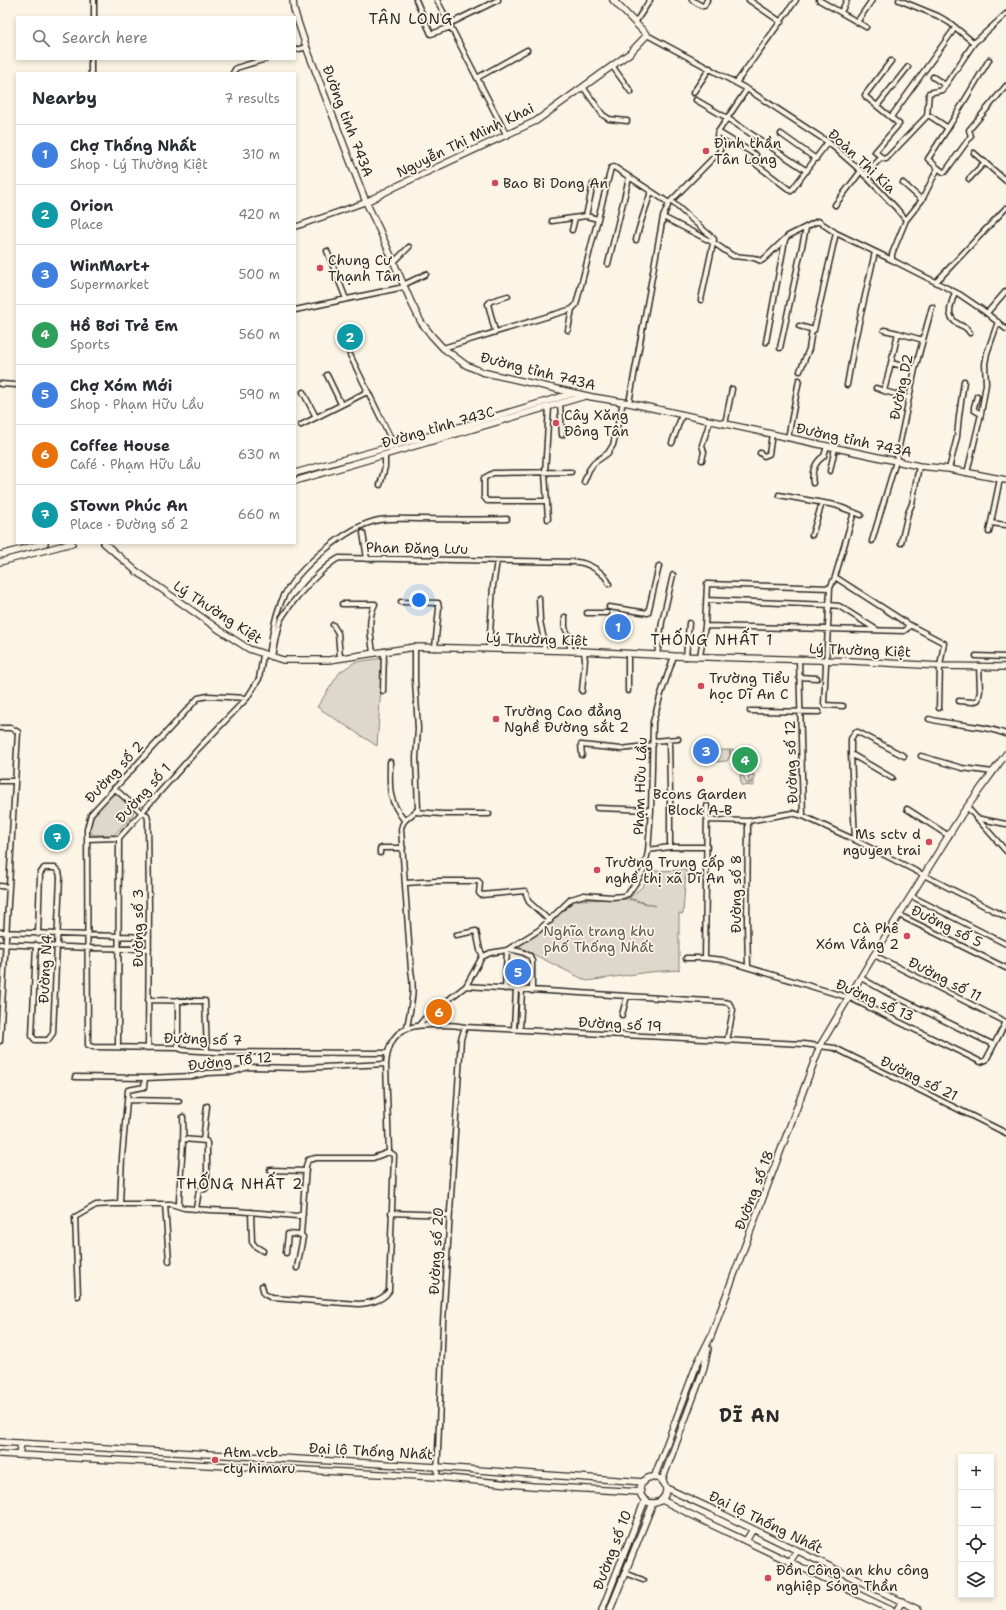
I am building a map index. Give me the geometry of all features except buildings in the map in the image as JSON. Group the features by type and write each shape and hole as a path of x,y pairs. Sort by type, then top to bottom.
{"street":[{"path":"94,0 94,16"},
{"name":"Đường tỉnh 743A","path":"293,0 296,16"},
{"path":"416,0 431,34 498,0"},
{"path":"437,0 507,136"},
{"path":"613,0 647,35"},
{"path":"635,23 650,0"},
{"path":"692,0 702,6 704,6 707,0"},
{"path":"749,0 781,22"},
{"path":"736,83 796,0"},
{"path":"819,0 866,27"},
{"path":"840,12 847,0"},
{"path":"857,22 872,0"},
{"path":"899,0 938,16 950,23 974,43"},
{"path":"891,61 865,95 899,124 875,152 886,159 927,116 928,94 930,92 940,91 974,43 1006,14"},
{"name":"Đường tỉnh 743A","path":"296,16 306,47 366,202 421,322 443,348 466,365 498,376 574,393 919,466 949,469 1003,480"},
{"path":"891,117 956,28"},
{"name":"Đoàn Thị Kia","path":"647,35 747,89 828,142 862,173 906,220"},
{"name":"Nguyễn Thị Minh Khai","path":"366,202 405,182 507,136 536,121 613,67 630,53 647,35"},
{"path":"296,50 306,47"},
{"path":"477,78 527,50"},
{"path":"91,60 91,72"},
{"path":"234,72 236,68 263,60"},
{"path":"989,60 928,159 943,172 946,172 971,136 969,130 1006,86"},
{"path":"613,67 631,92"},
{"path":"877,106 908,67"},
{"path":"693,93 710,68"},
{"path":"933,77 945,85"},
{"path":"583,87 603,115 609,119 627,121"},
{"path":"584,482 592,467 608,453 613,445 626,403 663,217 670,202 720,151 720,144 717,135 718,132 747,89"},
{"path":"696,100 727,118 807,170"},
{"path":"927,116 930,116 948,128"},
{"path":"718,132 756,154"},
{"path":"781,134 816,159"},
{"path":"753,162 791,190 828,142"},
{"path":"974,153 1006,181"},
{"path":"834,205 862,173 882,157"},
{"path":"969,179 985,162"},
{"path":"568,330 572,309 579,299 611,168 614,167 651,192 670,202 713,237 714,243 701,300"},
{"path":"892,260 892,254 906,220 922,200 938,168"},
{"path":"608,264 629,178"},
{"path":"903,183 922,200"},
{"path":"586,216 594,184"},
{"path":"636,240 642,216 645,214 651,192"},
{"path":"296,227 366,202"},
{"path":"936,282 1006,208"},
{"path":"552,221 586,216 598,219"},
{"path":"663,217 714,243 733,256 761,260 767,258 788,236 818,221 836,233 955,292 987,313 1006,329"},
{"path":"572,230 575,218"},
{"path":"780,348 806,228"},
{"path":"800,370 809,349 812,330 814,330 836,233"},
{"path":"766,342 785,240"},
{"path":"394,262 409,247"},
{"path":"328,251 346,300"},
{"path":"847,385 855,340 875,252"},
{"path":"296,310 404,286 426,274"},
{"path":"987,313 1006,291"},
{"path":"955,292 950,315 953,322 968,328 970,333"},
{"path":"495,331 488,304 491,301 508,296"},
{"name":"Đường D2","path":"872,541 896,461 915,369 932,307"},
{"path":"443,348 495,331 572,309"},
{"path":"967,473 981,414 986,384 985,364 987,353 998,322"},
{"path":"799,326 812,330"},
{"path":"884,330 923,340"},
{"path":"884,391 898,333"},
{"path":"350,355 394,445"},
{"path":"891,363 915,369"},
{"path":"327,375 341,404"},
{"path":"788,438 799,380"},
{"path":"949,469 957,437 964,382"},
{"path":"0,384 16,385"},
{"path":"556,388 561,401 562,435"},
{"path":"876,388 909,398"},
{"path":"725,424 732,389"},
{"path":"303,392 316,417"},
{"path":"301,425 367,392"},
{"name":"Đường tỉnh 743C","path":"296,481 549,407 574,393"},
{"name":"Đường tỉnh 743C","path":"296,472 588,395"},
{"path":"977,396 974,410 981,414"},
{"path":"548,519 545,473 549,407"},
{"path":"672,443 682,415"},
{"path":"702,460 704,452 702,446 710,421"},
{"path":"760,453 764,456 769,454 772,434"},
{"path":"813,483 813,474 816,462 824,456 827,446"},
{"path":"830,471 835,448"},
{"path":"380,485 385,467 385,455"},
{"path":"901,543 908,513 913,502 919,466"},
{"path":"546,501 487,501 484,497 484,478 493,473 571,472"},
{"path":"989,532 1003,480"},
{"path":"779,495 822,502 844,508 861,515"},
{"path":"812,535 822,502"},
{"path":"844,706 825,705 824,703 825,660 830,588 835,577 854,512"},
{"path":"268,656 276,615 285,594 307,566 333,544 349,533 372,522 392,519 507,519"},
{"path":"991,523 1006,525"},
{"path":"363,533 367,559"},
{"path":"0,554 40,544"},
{"path":"0,562 68,544"},
{"name":"Lý Thường Kiệt","path":"105,544 136,571 241,645 268,656 295,661 340,658 415,647 544,650 657,656 799,659 940,666 1006,667"},
{"name":"Phan Đăng Lưu","path":"268,656 280,622 289,607 319,575 339,558 497,561 526,560 584,563 607,579 609,584"},
{"path":"489,649 493,586 497,561"},
{"path":"609,607 648,613 659,566"},
{"path":"657,656 662,622 673,575"},
{"path":"835,577 908,624 944,643 940,666 939,708"},
{"path":"700,656 705,626 707,584 830,588"},
{"path":"539,598 540,621 544,640 544,650"},
{"path":"706,600 839,606 877,630"},
{"path":"401,602 438,603 439,608 435,648"},
{"path":"342,604 375,604 370,622 373,653"},
{"path":"587,613 607,613"},
{"path":"565,617 565,628 570,638 570,651"},
{"path":"686,656 689,623"},
{"path":"705,626 904,631 908,628 908,624"},
{"path":"333,625 338,633 340,658"},
{"path":"389,1152 386,1064 387,1053 393,1041 407,1027 414,985 411,970 401,829 404,820 418,809 416,758 418,729 415,680 415,647"},
{"path":"382,691 384,651"},
{"path":"582,691 585,660 584,652"},
{"path":"628,654 628,691"},
{"name":"Đường số 1","path":"118,1047 118,838 140,812 247,698 259,679 268,656"},
{"name":"Phạm Hữu Lầu","path":"483,956 508,949 539,930 571,899 575,897 584,895 612,897 628,894 643,872 648,850 651,810 654,722 674,656"},
{"path":"976,656 1006,657"},
{"name":"Đường số 12","path":"799,659 803,816"},
{"path":"958,701 974,702 978,700 980,691 979,666"},
{"path":"799,677 817,678"},
{"name":"Đường số 2","path":"90,1046 87,1042 87,829 91,814 198,698 208,696 247,698"},
{"path":"750,711 819,712"},
{"path":"929,719 957,725 981,726 1006,734"},
{"path":"0,728 11,728 18,732 0,1041"},
{"path":"855,840 851,754 852,737 857,732 904,756"},
{"path":"582,755 581,745 621,749 678,739"},
{"path":"669,740 670,847"},
{"path":"851,754 892,778"},
{"name":"Đường số 18","path":"654,1478 697,1364 709,1342 820,1046 850,998 874,955 967,807 1006,754"},
{"path":"921,756 962,768 993,772"},
{"path":"390,762 391,799 393,805 404,820"},
{"path":"0,780 15,781"},
{"path":"114,788 140,812"},
{"path":"705,958 707,806"},
{"path":"967,807 1006,851"},
{"path":"597,808 651,810"},
{"path":"907,809 949,836"},
{"name":"Đường số 3","path":"140,812 147,816 148,824 148,1048"},
{"path":"416,812 442,814 489,814"},
{"path":"707,820 748,821 792,813 803,816 855,840 1006,917"},
{"path":"976,818 1006,824"},
{"name":"Đường số 8","path":"748,821 748,967"},
{"path":"87,838 118,838"},
{"path":"648,850 670,847 707,847"},
{"path":"380,853 382,848 403,848"},
{"name":"Đường N4","path":"36,945 31,1032 35,1040 48,1040 53,1033 58,946 60,877 59,872 55,868 44,868 40,874 38,934"},
{"path":"406,883 478,881 480,883 479,894 481,895 526,891 529,902 550,920"},
{"path":"0,886 9,887"},
{"path":"911,896 1006,944"},
{"name":"Đường số 5","path":"899,915 1006,968"},
{"path":"419,1025 429,1015 466,986 483,956 480,950 476,931 456,935"},
{"path":"0,932 119,937 149,936"},
{"path":"0,944 149,949"},
{"path":"505,989 508,949 522,952 530,956 532,961 532,991"},
{"name":"Đường số 11","path":"874,955 1006,1022"},
{"name":"Đường số 13","path":"686,958 723,960 850,998 981,1062 986,1060 1006,1022"},
{"path":"861,978 994,1045"},
{"path":"466,986 532,991 695,999 729,1003 733,1010 727,1041"},
{"path":"514,1029 516,989"},
{"path":"520,1029 522,990"},
{"path":"622,1015 627,996"},
{"path":"148,1000 205,1001 207,1051"},
{"path":"178,1000 178,1048"},
{"name":"Đường số 19","path":"407,1027 448,1024 465,1027 820,1046"},
{"name":"Đường số 20","path":"437,1477 449,1215 461,1039 465,1027"},
{"name":"Đường số 7","path":"90,1046 178,1048 183,1050 207,1051 387,1053"},
{"name":"Đường số 21","path":"820,1046 835,1048 1006,1134"},
{"name":"Đường Tổ 12","path":"75,1077 145,1078 194,1076 207,1073 233,1072 248,1067 304,1068 386,1064"},
{"path":"120,1204 122,1157 128,1090 144,1087 145,1078"},
{"path":"128,1100 179,1101"},
{"path":"203,1141 207,1106"},
{"path":"179,1206 183,1117"},
{"path":"183,1139 203,1141 207,1142 208,1144 207,1186 205,1190 199,1190 196,1209"},
{"path":"297,1268 303,1237 303,1214 308,1160 316,1158 373,1158 389,1152"},
{"path":"262,1286 264,1294 272,1298 359,1304 372,1302 385,1296 389,1291 394,1155 389,1152"},
{"path":"270,1170 306,1171"},
{"path":"165,1204 169,1261"},
{"path":"78,1296 75,1217 96,1205 165,1204 196,1209 297,1216 303,1214"},
{"path":"250,1212 252,1242 263,1251"},
{"path":"391,1212 449,1215"},
{"path":"286,1252 288,1234 302,1235"},
{"name":"Đường số 18","path":"662,1481 703,1370 709,1342"},
{"path":"676,1419 684,1423"},
{"name":"Đại lộ Thống Nhất","path":"0,1442 358,1462 644,1482"},
{"path":"19,1455 21,1443"},
{"name":"Đại lộ Thống Nhất","path":"0,1454 437,1477 532,1486 641,1492"},
{"path":"357,1473 358,1462"},
{"path":"654,1478 662,1481 666,1488 666,1494 662,1500 653,1503 645,1500 641,1492 641,1487 644,1482 654,1478"},
{"name":"Đại lộ Thống Nhất","path":"666,1488 753,1528 920,1610"},
{"name":"Đường số 10","path":"602,1610 645,1500"},
{"name":"Đại lộ Thống Nhất","path":"662,1500 891,1610"},
{"name":"Đường số 10","path":"610,1610 653,1503"},
{"path":"746,1541 753,1528"},
{"path":"790,1562 797,1550"},
{"path":"625,1573 643,1580"},
{"path":"897,1610 902,1601"}],"green space":[{"path":"383,658 377,746 317,707 340,672 355,662"},
{"path":"709,750 735,750 733,753 734,759 742,760 745,764 740,761 734,761 730,756 727,761 715,762 715,760 719,758 719,755 715,757 716,754 714,752 711,755 711,760 708,760"},
{"path":"754,774 754,786 741,785 740,775 743,775 747,784 752,782 749,783 748,776"},
{"path":"117,794 134,810 133,815 114,835 93,835 90,831 93,815 111,795"},
{"name":"Nghĩa trang khu phố Thống Nhất","path":"686,870 683,914 679,913 679,970 649,972 587,981 517,946 547,925 560,912 576,900 628,899 656,906 629,898 642,887 652,871"}],"shaded area":[{"path":"735,752 751,752 751,759 745,763 742,760 734,759"}],"place":[{"name":"Đình thần Tân Long","path":"706,151"},
{"name":"Bao Bi Dong An","path":"495,183"},
{"name":"Chung Cư Thạnh Tân","path":"320,268"},
{"name":"Orion","path":"350,337"},
{"name":"Cây Xăng Đông Tân","path":"556,423"},
{"name":"Chợ Thống Nhất","path":"618,627"},
{"name":"Trường Tiểu học Dĩ An C","path":"701,686"},
{"name":"Trường Cao đẳng Nghề Đường sắt 2","path":"496,719"},
{"name":"WinMart+","path":"706,751"},
{"name":"Hồ Bơi Trẻ Em","path":"745,760"},
{"name":"Bcons Garden Block A-B","path":"700,779"},
{"name":"STown Phúc An","path":"57,837"},
{"name":"Ms sctv d nguyen trai","path":"929,842"},
{"name":"Trường Trung cấp nghề thị xã Dĩ An","path":"597,870"},
{"name":"Cà Phê Xóm Vắng 2","path":"907,936"},
{"name":"Chợ Xóm Mới","path":"518,972"},
{"name":"Coffee House","path":"439,1012"},
{"name":"Atm vcb cty himaru","path":"215,1460"},
{"name":"Đồn Công an khu công nghiệp Sóng Thần","path":"768,1578"}],"district":[{"name":"TÂN LONG","path":"411,19"},
{"name":"THỐNG NHẤT 1","path":"712,640"},
{"name":"THỐNG NHẤT 2","path":"240,1184"},
{"name":"DĨ AN","path":"750,1416"}]}
